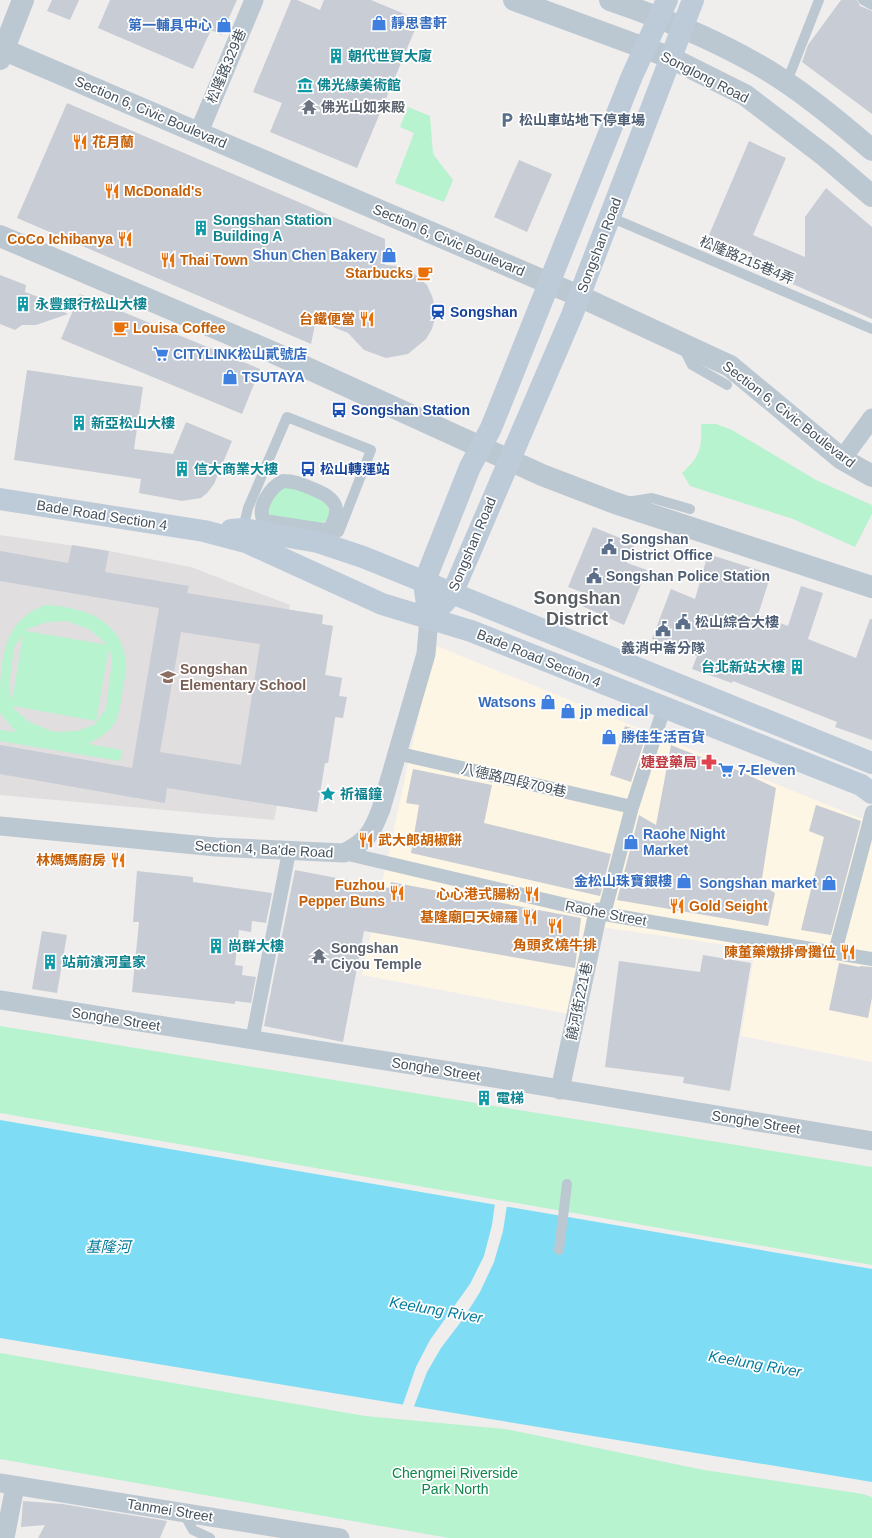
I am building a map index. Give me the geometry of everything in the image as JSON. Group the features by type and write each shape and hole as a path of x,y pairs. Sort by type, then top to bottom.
{"main road":[{"name":"Songshan Road","path":"430,618 452,594 579,296 693,0"},
{"name":"Songshan Road","path":"430,618 424,583 470,467 491,428 632,76 663,9"},
{"name":"Bade Road Section 4","path":"0,499 245,536 320,536 362,557 424,583 872,763"},
{"name":"Bade Road Section 4","path":"245,536 382,604 471,631 861,785 872,793"}],"street":[{"path":"1,52 23,0"},
{"name":"松隆路329巷","path":"199,132 254,0"},
{"name":"Songlong Road","path":"514,0 646,47 745,95 825,156 872,196"},
{"path":"610,0 663,9 683,27 756,63 830,114 872,150"},
{"name":"Section 6, Civic Boulevard","path":"1,52 199,132 579,296 730,366 842,459 872,476"},
{"path":"0,236 272,352 508,460 615,504 872,587"},
{"path":"842,459 872,418"},
{"path":"283,481 294,481 327,494 333,500 336,508 336,515 329,529 320,536 264,521 262,512 269,493 276,485 283,481"},
{"name":"Section 4, Ba'de Road","path":"0,826 216,847 289,852 344,853 361,844 375,824 381,808 426,654 430,618"},
{"path":"601,913 632,807 664,708"},
{"name":"八德路四段709巷","path":"396,753 632,807"},
{"path":"835,952 872,812"},
{"path":"252,1041 289,852"},
{"name":"Raohe Street","path":"344,853 601,913 872,959"},
{"name":"饒河街221巷","path":"560,1090 601,913"},
{"name":"Songhe Street","path":"0,1000 480,1076 872,1142"},
{"path":"5,1538 7,1485"},
{"name":"Tanmei Street","path":"7,1485 340,1538"}],"lane":[{"path":"786,84 819,0"},
{"path":"863,0 872,5"},
{"name":"松隆路215巷4弄","path":"610,217 872,329"},
{"path":"680,343 692,365 727,385"},
{"path":"245,536 248,508 287,417 371,450 339,532 320,536"},
{"path":"615,504 652,498 690,509"},
{"path":"559,1250 566,1184"},
{"path":"183,1512 193,1530 210,1538"}],"shaded area":[{"name":"Songshan Elementary School","path":"0,535 109,551 191,567 290,605 289,610 323,615 322,624 333,626 325,675 342,678 328,763 325,763 277,805 274,820 0,795"},
{"name":"Raohe Night Market","path":"434,645 872,823 872,1062 741,1036 755,949 594,926 569,1014 362,975"}],"green space":[{"path":"408,107 430,116 433,154 453,180 444,202 395,183 414,133 400,127"},
{"path":"701,424 716,424 732,430 816,480 872,505 872,514 855,547 793,519 690,486 682,473 693,462 699,452"},
{"path":"284,487 293,487 325,500 330,513 326,521 321,523 268,516 266,512 274,495"},
{"path":"46,605 74,609 99,619 118,636 123,649 126,673 118,716 111,728 88,744 122,750 120,761 0,741 0,730 16,732 0,713 2,662 11,633 19,622 31,612","holes":["67,621 89,629 108,645 26,631 27,629 47,622","23,635 12,701 9,687 14,647","109,648 112,661 106,709 94,725 77,731 54,732 29,722 13,708 13,706 96,721"]},
{"path":"0,1026 872,1167 872,1265 0,1113"},
{"name":"Chengmei Riverside Park North","path":"0,1353 365,1416 505,1429 704,1470 863,1494 872,1497 872,1538 449,1538 0,1459"}],"water":[{"name":"基隆河","path":"0,1120 872,1269 872,1482 0,1338"}],"pier":[{"path":"495,1203 507,1205 503,1231 494,1262 480,1292 463,1319 441,1348 427,1372 413,1409 402,1407 416,1367 430,1340 470,1284 484,1256 492,1225"}],"building":[{"path":"52,0 79,0 70,20 47,11"},
{"path":"110,0 237,0 221,35 211,30 193,69 98,28"},
{"name":"朝代世貿大廈","path":"291,0 297,0 320,10 324,0 371,0 419,20 357,168 270,132 282,103 253,92"},
{"path":"841,0 857,0 860,6 872,11 872,114 802,62 808,45"},
{"name":"Songshan Station Building A","path":"67,103 385,239 385,265 398,266 410,270 427,285 432,296 435,307 435,318 432,329 426,339 408,354 386,358 364,350 348,333 316,320 311,344 17,218"},
{"path":"749,141 786,158 753,235 805,257 805,217 826,188 872,227 872,319 747,264 752,253 709,235"},
{"path":"519,160 552,174 527,232 494,217"},
{"name":"永豐銀行松山大樓","path":"0,275 26,285 25,292 44,299 43,302 68,314 36,325 22,325 15,330 0,324"},
{"name":"CITYLINK松山貳號店","path":"80,294 260,369 242,414 61,339"},
{"name":"新亞松山大樓","path":"27,370 143,387 134,449 173,454 186,422 232,441 214,484 201,498 182,501 139,493 141,479 14,460"},
{"path":"593,527 635,544 627,563 647,570 624,625 582,606 587,594 568,587"},
{"path":"72,545 109,551 105,572 189,586 187,593 323,615 322,624 333,626 325,675 342,678 339,696 347,697 343,718 335,717 328,763 325,763 317,812 167,788 165,803 0,774 0,745 132,768 159,608 0,581 0,551 68,563","holes":["181,632 260,644 241,765 160,752"]},
{"path":"708,554 771,574 758,615 788,626 801,586 823,593 808,639 856,658 870,619 872,619 872,740 835,727 837,722 733,681 732,683 692,669 697,656 652,639 671,589 695,599"},
{"path":"625,726 647,733 631,782 610,775"},
{"path":"671,745 728,768 728,766 776,788 761,885 775,893 768,926 617,900 639,815 656,825"},
{"path":"413,769 492,785 484,823 611,854 600,896 411,853 419,805 406,803"},
{"name":"Songshan market","path":"816,805 861,821 831,935 801,930 824,837 809,831"},
{"path":"295,870 389,888 391,882 581,918 575,968 364,931 343,1042 264,1026"},
{"path":"137,871 193,877 193,882 272,893 266,923 252,921 251,932 239,930 235,965 243,966 242,975 256,977 251,1003 235,1001 235,1004 132,992 139,922 133,922"},
{"name":"站前濱河皇家","path":"42,931 67,935 57,993 32,989"},
{"path":"703,955 751,963 730,1091 683,1083 684,1077 605,1067 619,961 700,972"},
{"path":"839,963 860,967 872,967 872,998 868,1018 829,1010"},
{"path":"23,1501 62,1504 167,1521 160,1538 38,1538 45,1525 21,1527"}],"place":[{"name":"靜思書軒","path":"379,23"},
{"name":"第一輔具中心","path":"224,25"},
{"name":"朝代世貿大廈","path":"336,56"},
{"name":"佛光緣美術館","path":"305,85"},
{"name":"佛光山如來殿","path":"309,107"},
{"name":"松山車站地下停車場","path":"507,120"},
{"name":"花月蘭","path":"80,142"},
{"name":"McDonald's","path":"112,191"},
{"name":"Songshan Station Building A","path":"201,228"},
{"name":"CoCo Ichibanya","path":"125,239"},
{"name":"Shun Chen Bakery","path":"389,255"},
{"name":"Thai Town","path":"168,260"},
{"name":"Starbucks","path":"425,273"},
{"name":"永豐銀行松山大樓","path":"23,304"},
{"name":"Songshan","path":"438,312"},
{"name":"台鐵便當","path":"367,319"},
{"name":"Louisa Coffee","path":"121,328"},
{"name":"CITYLINK松山貳號店","path":"161,354"},
{"name":"TSUTAYA","path":"230,377"},
{"name":"Songshan Station","path":"339,410"},
{"name":"新亞松山大樓","path":"79,423"},
{"name":"信大商業大樓","path":"182,469"},
{"name":"松山轉運站","path":"308,469"},
{"name":"Songshan District Office","path":"609,547"},
{"name":"Songshan Police Station","path":"594,576"},
{"name":"松山綜合大樓","path":"683,622"},
{"name":"義消中崙分隊","path":"663,629"},
{"name":"台北新站大樓","path":"797,667"},
{"name":"Songshan Elementary School","path":"168,677"},
{"name":"Watsons","path":"548,702"},
{"name":"jp medical","path":"568,711"},
{"name":"勝佳生活百貨","path":"609,737"},
{"name":"婕登藥局","path":"709,762"},
{"name":"7-Eleven","path":"726,770"},
{"name":"祈福鐘","path":"328,794"},
{"name":"武大郎胡椒餅","path":"366,840"},
{"name":"Raohe Night Market","path":"631,842"},
{"name":"林媽媽廚房","path":"118,860"},
{"name":"金松山珠寶銀樓","path":"684,881"},
{"name":"Songshan market","path":"829,883"},
{"name":"Fuzhou Pepper Buns","path":"397,893"},
{"name":"心心港式腸粉","path":"532,894"},
{"name":"Gold Seight","path":"677,906"},
{"name":"基隆廟口天婦羅","path":"530,917"},
{"name":"角頭炙燒牛排","path":"555,926"},
{"name":"尚群大樓","path":"216,946"},
{"name":"陳董藥燉排骨攤位","path":"848,952"},
{"name":"Songshan Ciyou Temple","path":"319,956"},
{"name":"站前濱河皇家","path":"50,962"},
{"name":"電梯","path":"484,1098"}],"district":[{"name":"Songshan District","path":"577,608"}],"water label":[{"name":"Keelung River","path":"436,1310"},
{"name":"Keelung River","path":"755,1364"}]}
